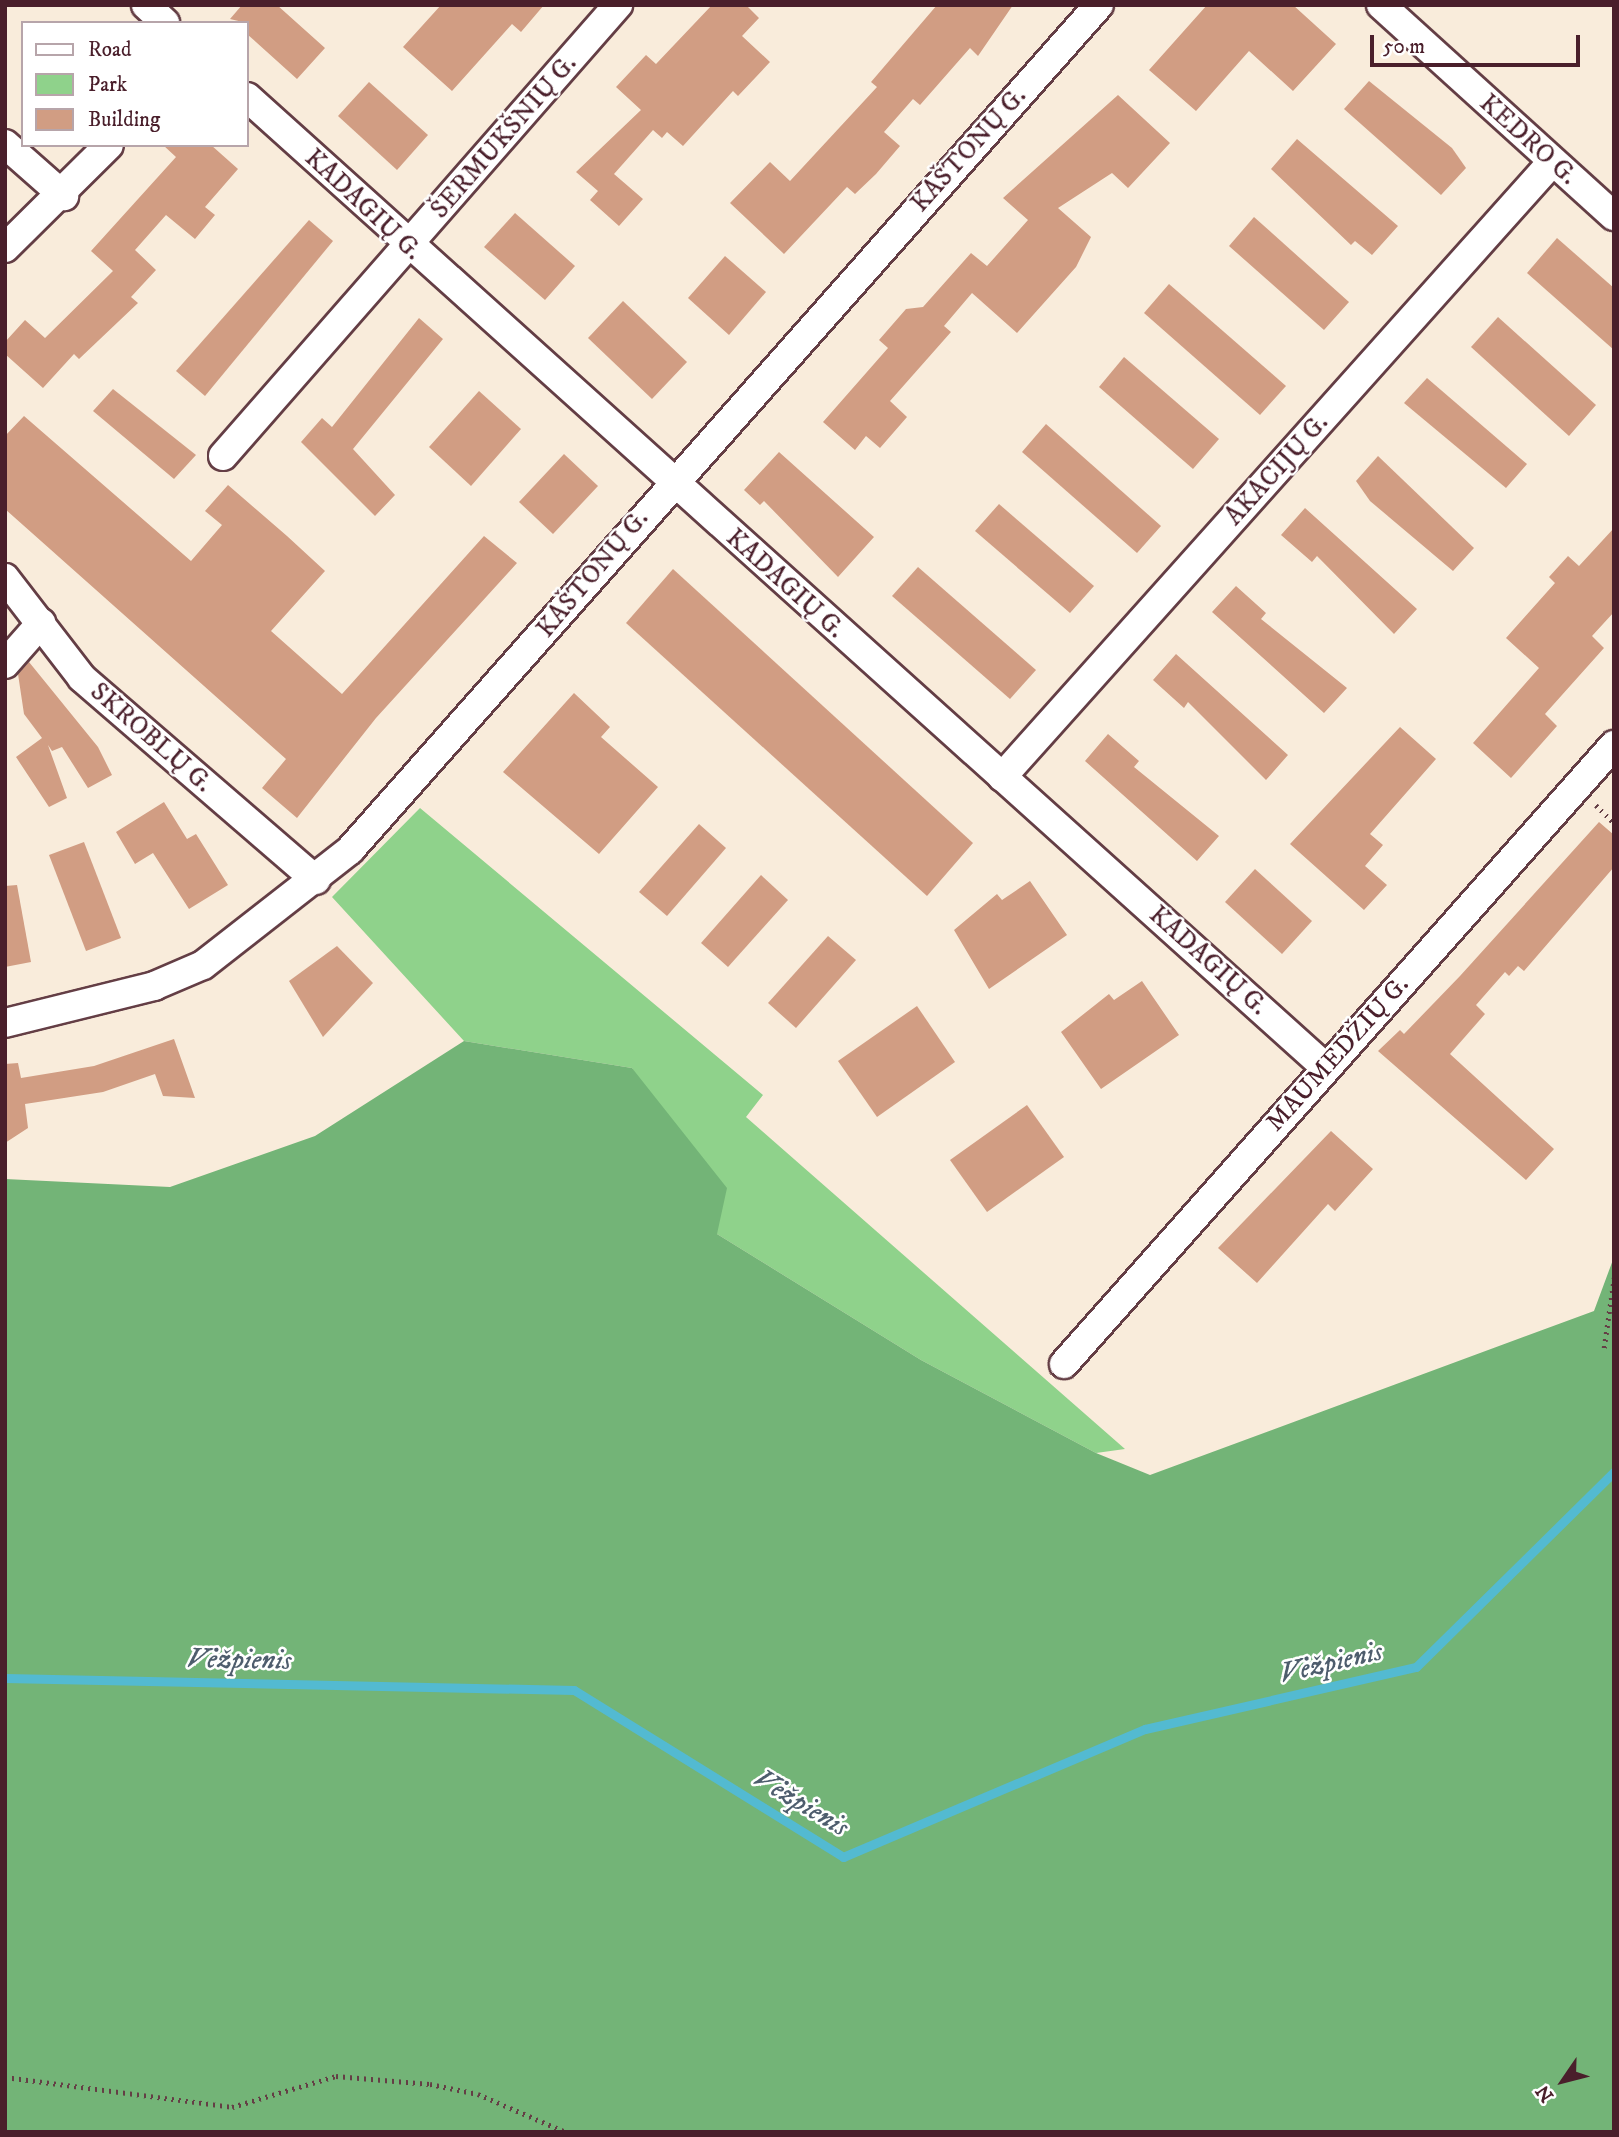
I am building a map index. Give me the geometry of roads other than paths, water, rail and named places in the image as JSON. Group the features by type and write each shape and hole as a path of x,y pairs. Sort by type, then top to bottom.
{"street":[{"path":"146,5 163,21"},
{"name":"ŠERMUKŠNIŲ G.","path":"223,456 408,248 618,5"},
{"name":"KAŠTONŲ G.","path":"5,1023 154,986 203,965 316,880 417,780 670,482 1099,5"},
{"name":"KEDRO G.","path":"1381,5 1614,216"},
{"name":"KADAGIŲ G.","path":"248,98 408,248 1325,1067"},
{"path":"5,144 64,196"},
{"path":"5,248 64,196 107,147"},
{"name":"AKACIJŲ G.","path":"1002,777 1552,162"},
{"name":"SKROBLŲ G.","path":"5,578 82,678 316,880"},
{"path":"5,663 41,624"},
{"name":"MAUMEDŽIŲ G.","path":"1064,1364 1325,1067 1614,745"}],"waterway":[{"name":"Vėžpienis","path":"5,1678 574,1690 843,1857 1145,1729 1416,1667 1614,1472"}]}
